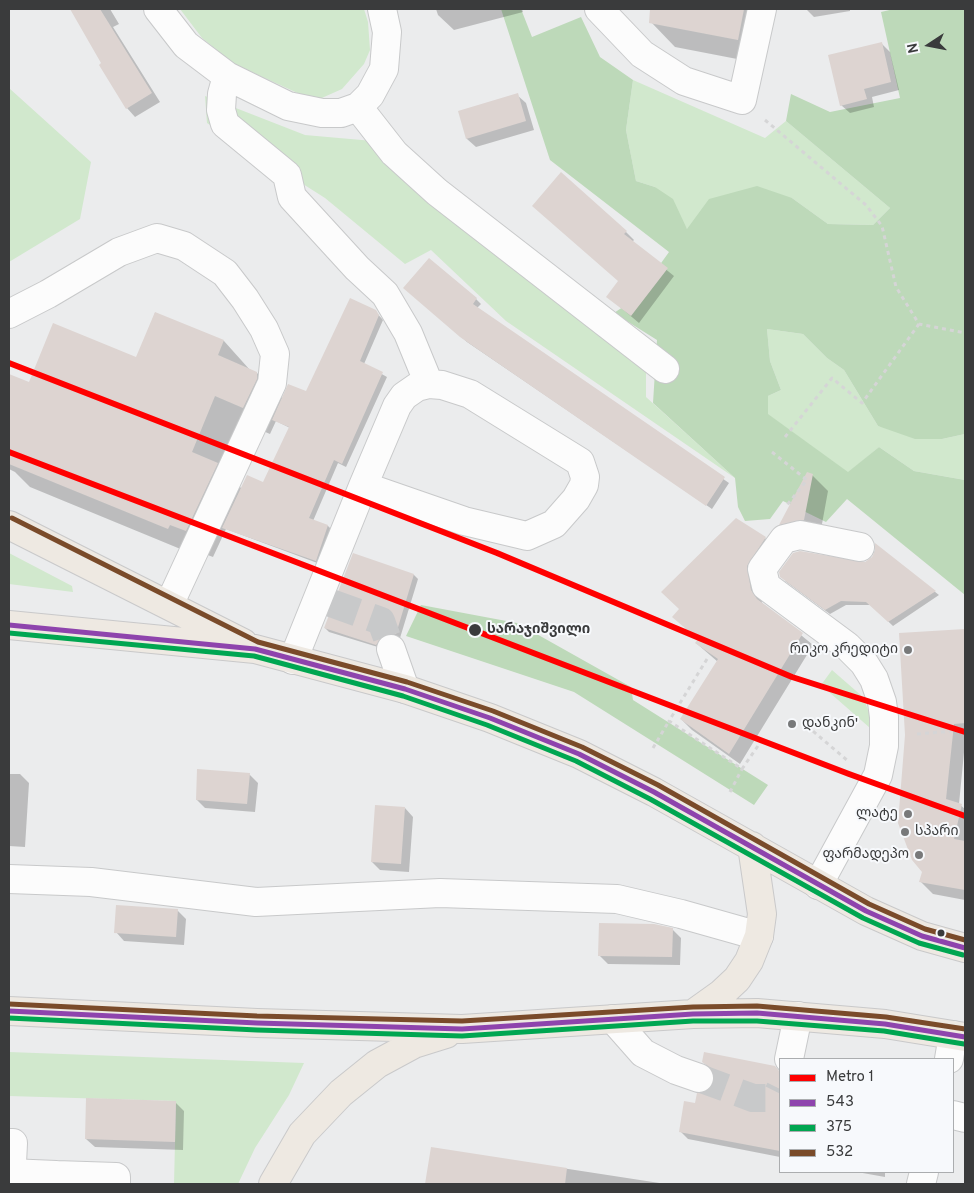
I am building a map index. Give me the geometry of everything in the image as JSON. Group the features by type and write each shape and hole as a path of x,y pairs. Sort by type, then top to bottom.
{"main road":[{"path":"9,525 255,649"},
{"path":"9,625 255,649 405,689 490,718 579,754 654,792 866,911 922,936 965,948"},
{"path":"693,1014 737,979 749,961 759,936 762,914 752,846"},
{"path":"9,1011 257,1023 462,1029 693,1014 798,1016 885,1024 956,1044"},
{"path":"273,1184 302,1134 340,1092 377,1064 414,1044 462,1029"}],"street":[{"path":"158,9 186,45 227,76 288,106 322,113 341,113 358,107 370,95 384,69 387,32 382,9"},
{"path":"599,9 642,54 684,81 742,100 762,9"},
{"path":"227,76 222,94 221,110 225,124 287,176 292,197 357,268 384,294 408,332 429,384"},
{"path":"358,107 394,153 437,192 665,368"},
{"path":"9,314 48,294 119,252 157,238 184,246 225,273 245,299 264,329 275,354 272,383 169,605"},
{"path":"293,660 325,600 363,486 397,406 404,396 417,387 429,384 456,388 470,394 580,462 585,477 584,486 576,499 554,524 534,535 521,536 464,521 363,486"},
{"path":"818,885 878,775 884,736 882,702 874,678 864,663 847,646 766,586 762,569 784,539 800,535 860,547"},
{"path":"391,649 405,689"},
{"path":"9,878 91,882 256,902 440,893 617,899 681,914 759,936"},
{"path":"789,1058 798,1016"},
{"path":"613,1019 643,1053 676,1070 699,1078"},
{"path":"9,1143 13,1143 10,1177 56,1179 116,1177 116,1184"}],"path":[{"path":"742,100 866,205 882,226 896,287 919,324 965,333"},
{"path":"785,436 832,378 862,403 919,324"},
{"path":"772,452 806,480 769,527 784,539"},
{"path":"653,748 707,659"},
{"path":"669,721 742,769"},
{"path":"806,726 851,763"},
{"path":"884,736 965,730"},
{"path":"730,792 742,769 762,740"}],"green space":[{"path":"180,9 364,9 368,22 370,50 364,64 342,89 315,101 234,64 202,38"},
{"path":"501,9 521,9 532,37 581,17 600,57 633,80 626,130 636,181 655,187 673,199 687,229 709,199 757,186 792,198 828,224 873,225 890,208 786,121 791,94 830,112 900,98 881,12 894,9 965,9 965,434 942,439 915,439 878,426 844,370 827,358 803,334 767,329 770,361 781,390 768,396 768,414 848,472 879,447 914,471 965,480 965,595 847,499 826,522 783,501 770,519 745,521 738,507 735,478 653,403 657,340 614,313 636,298 669,252 550,160"},
{"path":"633,80 765,138 786,121 890,208 873,225 828,224 792,198 687,229 655,187 636,181 626,130"},
{"path":"9,88 91,162 80,219 9,262"},
{"path":"205,96 305,135 373,141 646,350 646,397 735,478 506,321 431,250 405,264 325,198 207,123"},
{"path":"767,329 803,334 827,358 844,370 878,426 942,439 965,434 965,480 914,471 879,447 848,473 767,414 768,396 781,390 770,361"},
{"path":"9,553 72,586 73,592 9,584"},
{"path":"421,605 517,623 631,687 633,700 768,785 754,805 574,692 406,636"},
{"path":"832,670 863,697 870,715 870,728 821,685"},
{"path":"9,1052 304,1063 289,1095 255,1148 238,1184 174,1184 176,1101 9,1096"}],"building":[{"path":"70,9 100,9 152,93 126,109 99,65 101,63"},
{"path":"650,9 744,9 738,40 649,23"},
{"path":"882,42 891,82 864,89 867,99 840,106 828,55"},
{"path":"518,93 526,121 466,139 458,111"},
{"path":"561,172 627,231 624,234 668,268 631,316 606,297 618,281 532,206"},
{"path":"429,258 477,298 473,304 725,477 706,506 460,337 403,288"},
{"path":"350,298 376,310 379,315 360,361 383,372 342,464 334,460 309,518 328,525 316,561 222,528 247,475 263,482 289,427 272,420 288,384 306,391"},
{"path":"155,312 224,340 218,355 257,372 257,379 243,408 215,396 192,452 218,463 186,531 170,525 168,529 9,464 9,374 29,382 53,323 136,357"},
{"path":"807,472 813,474 804,520 779,525"},
{"path":"736,518 766,537 747,566 751,590 757,599 803,633 729,754 680,719 718,659 695,643 698,639 672,617 679,609 661,592"},
{"path":"875,543 936,591 888,622 866,602 841,601 825,610 780,577 779,572 793,553 800,551 865,562 872,557 875,551"},
{"path":"353,553 414,574 396,634 385,634 376,645 324,628"},
{"path":"965,629 965,723 954,724 946,799 962,804 954,839 965,841 965,890 919,882 922,872 912,860 898,823 905,735 899,633"},
{"path":"197,769 250,773 247,804 196,800"},
{"path":"375,805 405,807 401,864 371,862"},
{"path":"116,905 178,909 176,937 114,933"},
{"path":"599,923 654,924 673,928 672,957 598,956"},
{"path":"704,1052 775,1066 779,1071 779,1151 679,1132 684,1101 695,1103 697,1093 709,1090 714,1083 711,1068 702,1062"},
{"path":"86,1098 176,1101 175,1142 85,1139"},
{"path":"431,1147 567,1168 565,1184 425,1184"}],"tunnel":[{"path":"331,603 381,621 391,649"},
{"path":"699,1078 753,1098 767,1098 779,1091"}],"metro line":[{"name":"1","path":"9,363 497,553 792,677 965,732"},
{"name":"1","path":"9,452 849,774 965,816"}],"transit line":[{"name":"532","path":"12,518 258,642 407,682 493,711 582,747 658,785 869,904 925,929 965,940"},
{"name":"543","path":"9,625 255,649 405,689 490,718 579,754 654,792 866,911 922,936 965,948"},
{"name":"375","path":"9,633 254,656 403,696 487,725 576,761 650,799 863,918 919,943 963,955"},
{"name":"532","path":"9,1004 257,1016 462,1021 693,1007 757,1006 886,1017 965,1029"},
{"name":"543","path":"9,1011 257,1023 462,1029 693,1014 757,1013 885,1024 965,1037"},
{"name":"375","path":"9,1018 257,1030 462,1036 693,1021 757,1021 884,1031 964,1044"}],"place":[{"name":"სარაჯიშვილი","path":"475,630"},
{"name":"რიკო კრედიტი","path":"908,650"},
{"name":"დანკინ'","path":"792,724"},
{"name":"ლატე","path":"908,814"},
{"name":"სპარი","path":"905,832"},
{"name":"ფარმადეპო","path":"919,855"}]}
